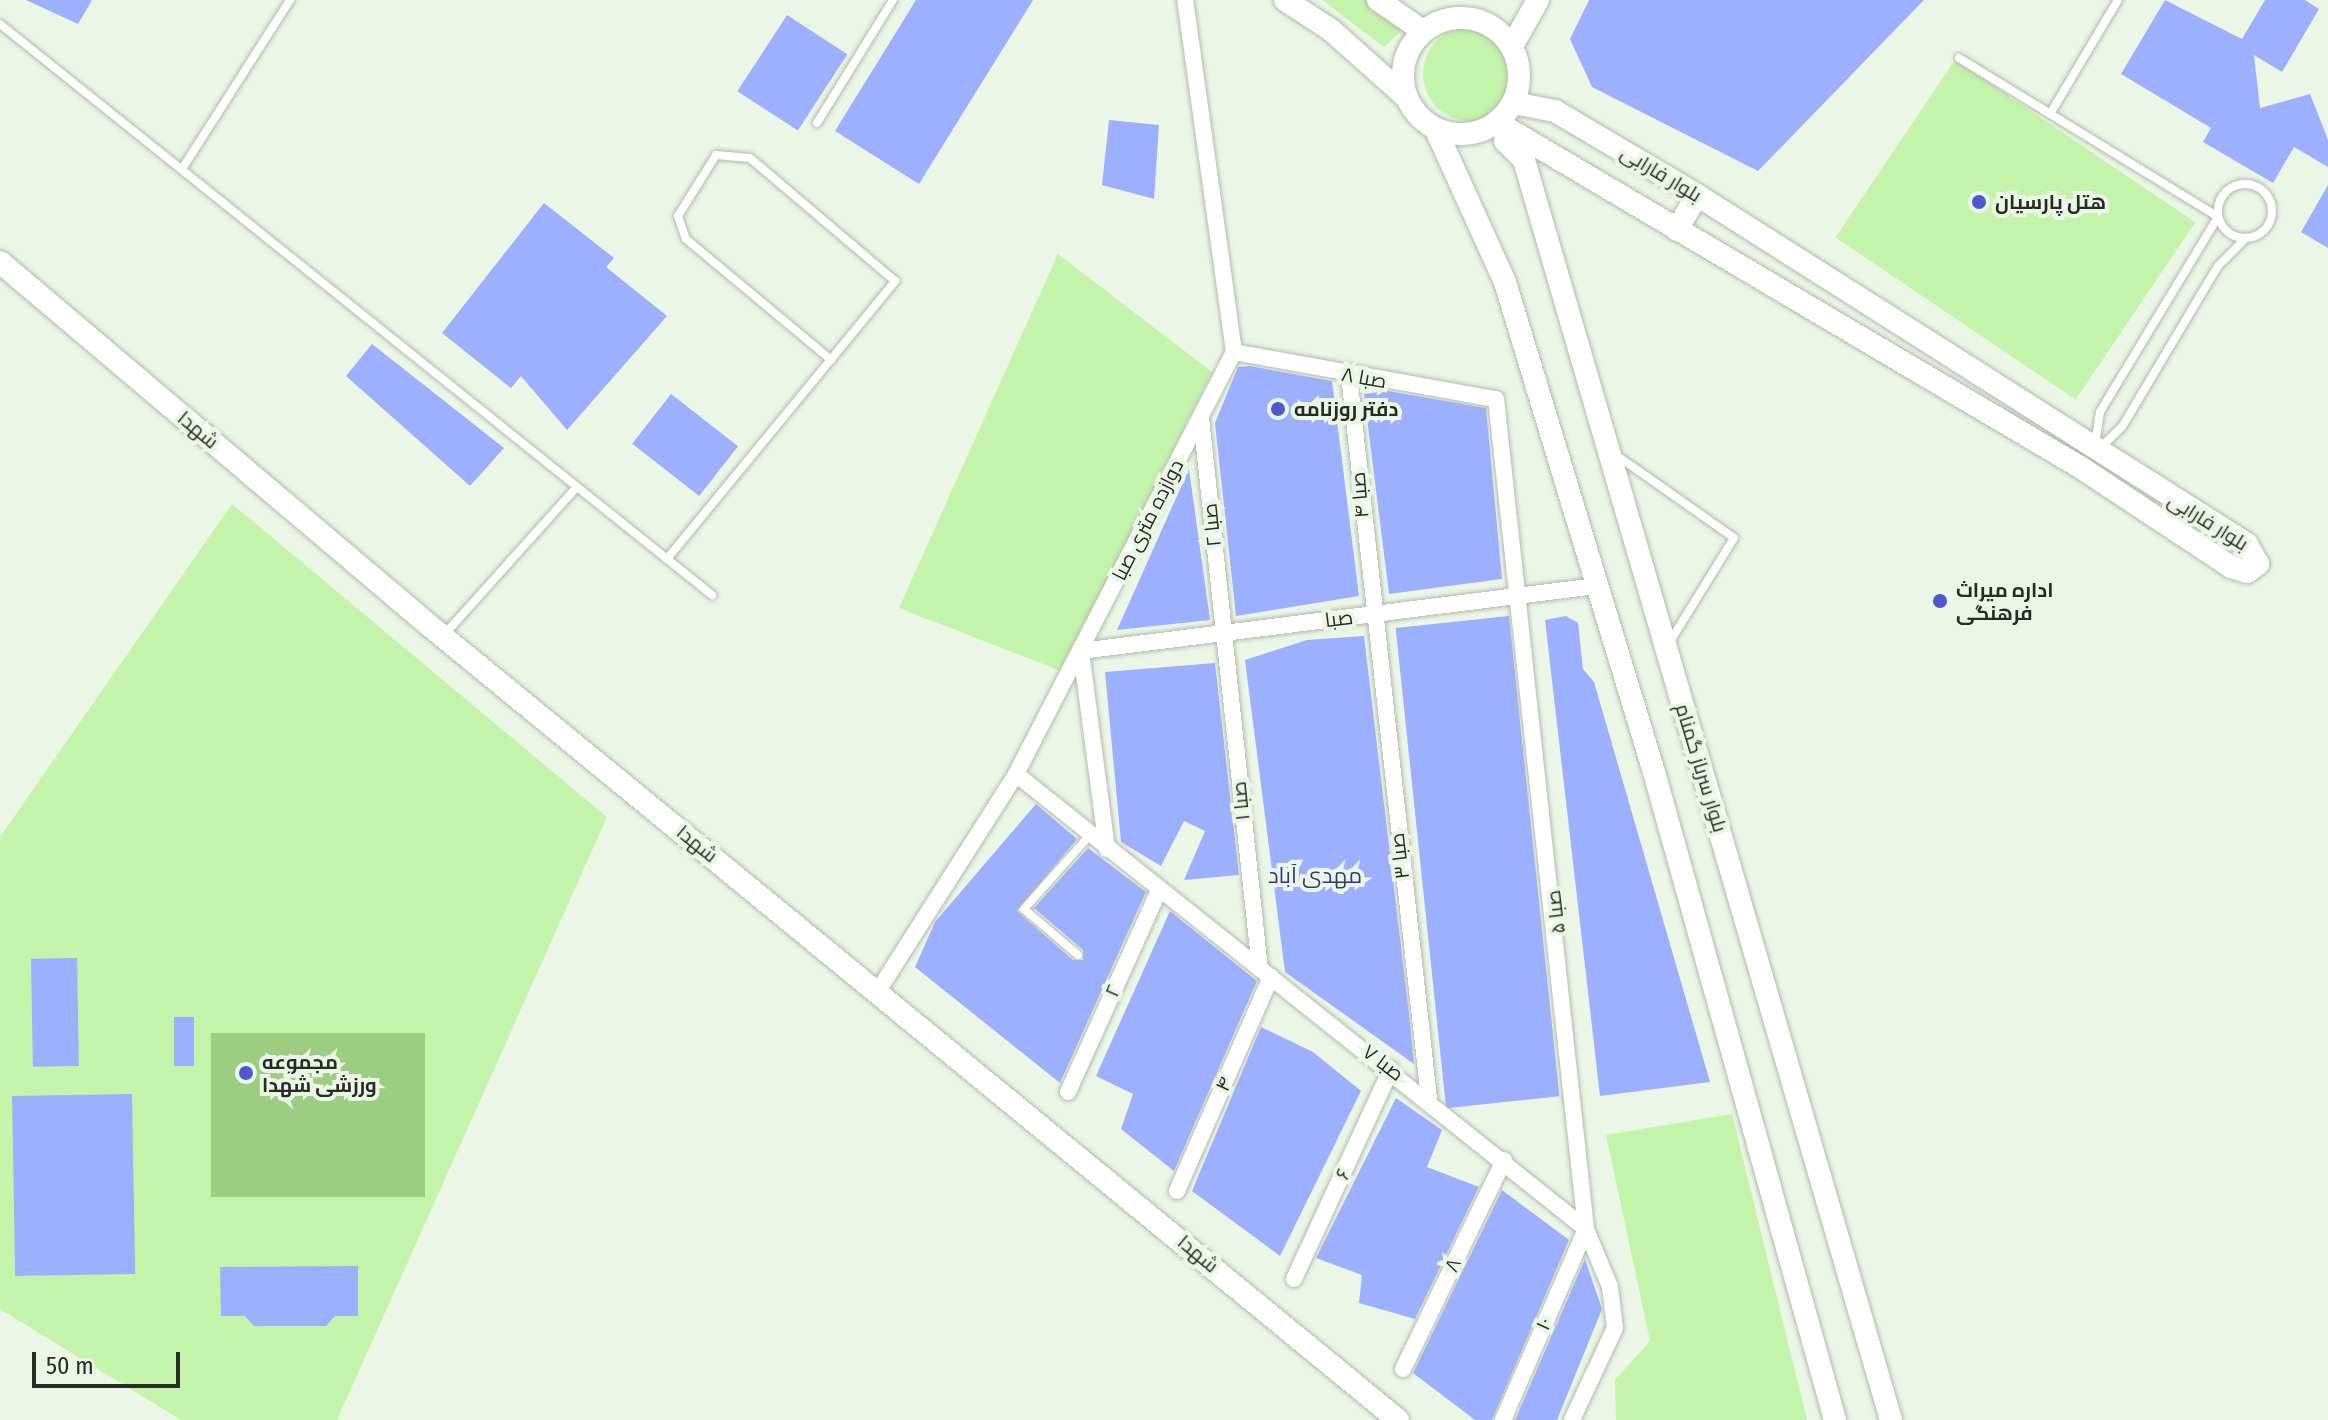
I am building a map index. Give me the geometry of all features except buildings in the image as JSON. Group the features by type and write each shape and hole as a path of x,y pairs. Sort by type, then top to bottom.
{"main road":[{"path":"1285,0 1331,30 1406,97 1436,130 1505,282 1596,586 1835,1420"},
{"path":"1378,0 1423,31"},
{"path":"1406,97 1405,58 1423,31 1465,17 1482,0"},
{"path":"1512,46 1538,0"},
{"path":"1436,130 1464,136 1494,125 1514,103 1520,74 1512,46 1492,25 1465,17"},
{"name":"بلوار فارابی","path":"1494,125 2087,460 2247,544 2258,564 2247,572 2231,567 2087,460 1697,195 1555,111 1514,103"},
{"name":"بلوار سرباز گمنام","path":"1494,125 1524,160 1891,1420"},
{"path":"1677,230 1697,195"},
{"name":"شهدا","path":"0,262 443,636 1398,1420"}],"street":[{"path":"1185,0 1234,352"},
{"name":"صبا ۸","path":"1234,352 1496,399"},
{"name":"دوازده متری صبا","path":"878,991 1016,774 1234,352"},
{"name":"صبا ۴","path":"1349,375 1372,614"},
{"name":"صبا ۵","path":"1496,399 1586,1229"},
{"name":"صبا ۲","path":"1201,417 1223,633"},
{"name":"صبا","path":"1081,651 1596,586"},
{"name":"صبا ۳","path":"1372,614 1429,1098"},
{"name":"صبا ۱","path":"1223,633 1265,973"},
{"path":"1081,651 1107,849"},
{"name":"صبا ۷","path":"1016,774 1159,890 1429,1098 1586,1229 1610,1287 1615,1328 1572,1420"},
{"name":"۲","path":"1068,1092 1159,890"},
{"name":"۴","path":"1177,1191 1265,973"},
{"name":"۶","path":"1294,1279 1391,1069"},
{"name":"۸","path":"1403,1369 1504,1160"},
{"name":"۱۰","path":"1503,1420 1586,1229"}],"lane":[{"path":"182,169 290,0"},
{"path":"817,123 893,0"},
{"path":"2050,114 2118,0"},
{"path":"0,24 712,595"},
{"path":"1959,58 2218,217 2230,234 2246,238"},
{"path":"667,559 831,360 895,281 750,158 716,155 678,216 686,239 831,360"},
{"path":"2248,184 2264,191 2272,207 2269,225 2246,238 2218,266 2122,427 2087,460 2100,412 2218,217 2231,188 2248,184"},
{"path":"1607,450 1734,538 1666,649"},
{"path":"443,636 577,487"},
{"path":"1078,955 1024,909 1090,835"}],"shaded area":[{"path":"1322,0 1371,0 1405,28 1384,47"},
{"path":"1470,27 1488,30 1503,41 1514,56 1517,74 1514,92 1503,107 1488,118 1470,121 1452,118 1437,107 1426,92 1423,74 1426,56 1437,41 1452,30"},
{"path":"1955,60 2195,222 2076,400 1835,237"},
{"path":"1058,254 1212,372 1061,671 899,608"},
{"name":"مجموعه ورزشی شهدا","path":"232,504 607,817 337,1420 181,1420 0,1309 0,837"},
{"path":"211,1033 425,1033 425,1197 211,1197"},
{"path":"1732,1114 1807,1420 1616,1420 1615,1380 1650,1341 1606,1135"}],"place":[{"name":"هتل پارسیان","path":"1979,202"},
{"name":"دفتر روزنامه","path":"1278,409"},
{"name":"اداره میراث فرهنگی","path":"1940,601"},
{"name":"مجموعه ورزشی شهدا","path":"246,1073"}],"district":[{"name":"مهدی آباد","path":"1315,876"}]}
